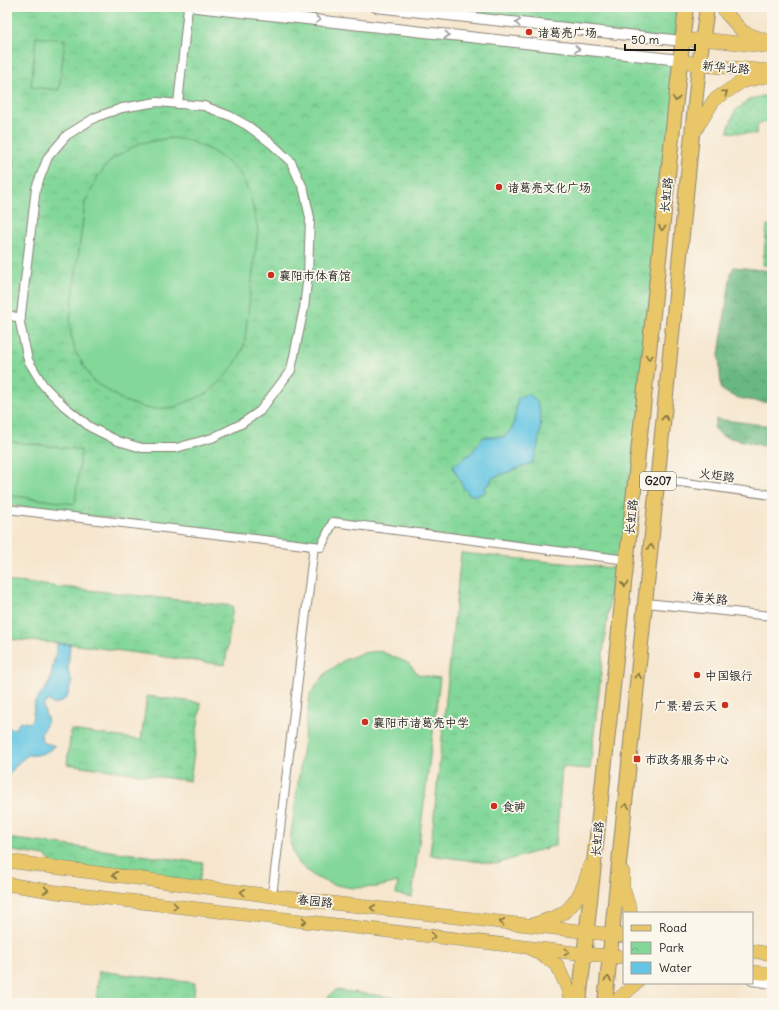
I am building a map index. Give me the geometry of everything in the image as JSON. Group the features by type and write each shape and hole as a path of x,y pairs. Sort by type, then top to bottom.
{"highway":[{"name":"长虹路","path":"579,1003 686,7"},
{"name":"长虹路","path":"606,1003 617,957 623,835 692,134 706,7"}],"main road":[{"path":"724,7 725,12 743,32 772,42"},
{"name":"新华北路","path":"682,40 703,40 772,47"},
{"name":"新华北路","path":"680,60 699,65 772,71"},
{"path":"692,134 714,100 741,82 772,75"},
{"path":"531,925 564,913 577,898 586,880 598,832"},
{"path":"623,835 623,887 631,912"},
{"name":"春园路","path":"7,862 272,896 618,935"},
{"name":"春园路","path":"7,884 78,894 617,957"},
{"path":"528,947 557,965 567,987 570,1003"},
{"path":"753,951 772,954"},
{"path":"753,972 772,974"},
{"path":"616,1003 616,1001 637,984"}],"street":[{"path":"178,104 188,7"},
{"path":"196,7 680,60"},
{"path":"376,7 682,40"},
{"path":"157,102 204,106 230,116 248,126 272,144 291,162 304,190 310,218 308,275 304,308 291,370 260,411 240,424 212,438 176,448 142,448 118,441 90,427 64,406 43,385 28,360 20,323 21,318 36,188 48,157 67,135 96,117 122,108 157,102"},
{"path":"7,165 7,173"},
{"path":"7,315 21,318"},
{"name":"火炬路","path":"658,479 772,495"},
{"path":"7,509 321,547 333,522 627,560"},
{"path":"272,896 314,546"},
{"name":"海关路","path":"646,603 772,616"},
{"path":"753,947 772,949"},
{"path":"753,980 772,982"}],"green space":[{"path":"13,7 227,7 680,60 627,560 333,522 321,547 7,505 7,56"},
{"path":"377,7 686,7 682,41"},
{"path":"36,37 65,40 59,90 31,87"},
{"path":"767,95 772,96 772,123 762,122 758,124 756,134 727,132 735,111 750,99"},
{"path":"171,138 188,140 214,152 238,170 250,194 258,230 244,346 238,359 229,372 208,393 175,407 156,409 145,408 124,401 93,381 75,351 70,321 85,203 98,176 112,159 140,143"},
{"path":"767,225 772,226 772,266 763,265"},
{"path":"734,267 772,271 772,403 739,398 726,393 721,389 719,355 731,272"},
{"path":"716,419 772,426 772,448 722,436 714,428"},
{"path":"7,441 81,450 75,504 7,495"},
{"path":"461,553 613,568 590,769 562,767 556,845 496,864 430,855"},
{"path":"7,581 233,606 225,665 70,644 7,639"},
{"path":"380,651 408,663 419,675 440,678 412,897 396,894 398,882 377,887 352,888 331,884 315,877 297,862 290,842 310,694 326,673 344,660 362,653"},
{"path":"147,696 201,703 190,781 67,764 71,730 141,740"},
{"path":"7,838 203,863 198,886 58,868 45,856 7,850"},
{"path":"99,971 195,983 193,1003 96,1003"},
{"path":"336,990 436,1003 328,1003 329,996"}],"water":[{"path":"528,394 537,403 541,419 539,442 532,463 492,478 490,484 485,486 485,492 478,495 470,495 463,487 453,467 469,455 484,437 504,437 513,427 518,397"},
{"path":"57,644 70,644 68,671 72,681 67,697 61,702 53,705 48,700 43,706 48,721 41,734 42,742 55,746 43,754 28,755 19,762 7,776 7,729 16,728 20,721 29,723 32,720 35,702 50,682"}],"place":[{"name":"诸葛亮广场","path":"529,32"},
{"name":"诸葛亮文化广场","path":"499,187"},
{"name":"襄阳市体育馆","path":"271,275"},
{"name":"中国银行","path":"697,675"},
{"name":"广景·碧云天","path":"725,705"},
{"name":"襄阳市诸葛亮中学","path":"365,722"},
{"name":"市政务服务中心","path":"637,759"},
{"name":"食神","path":"494,806"}]}
